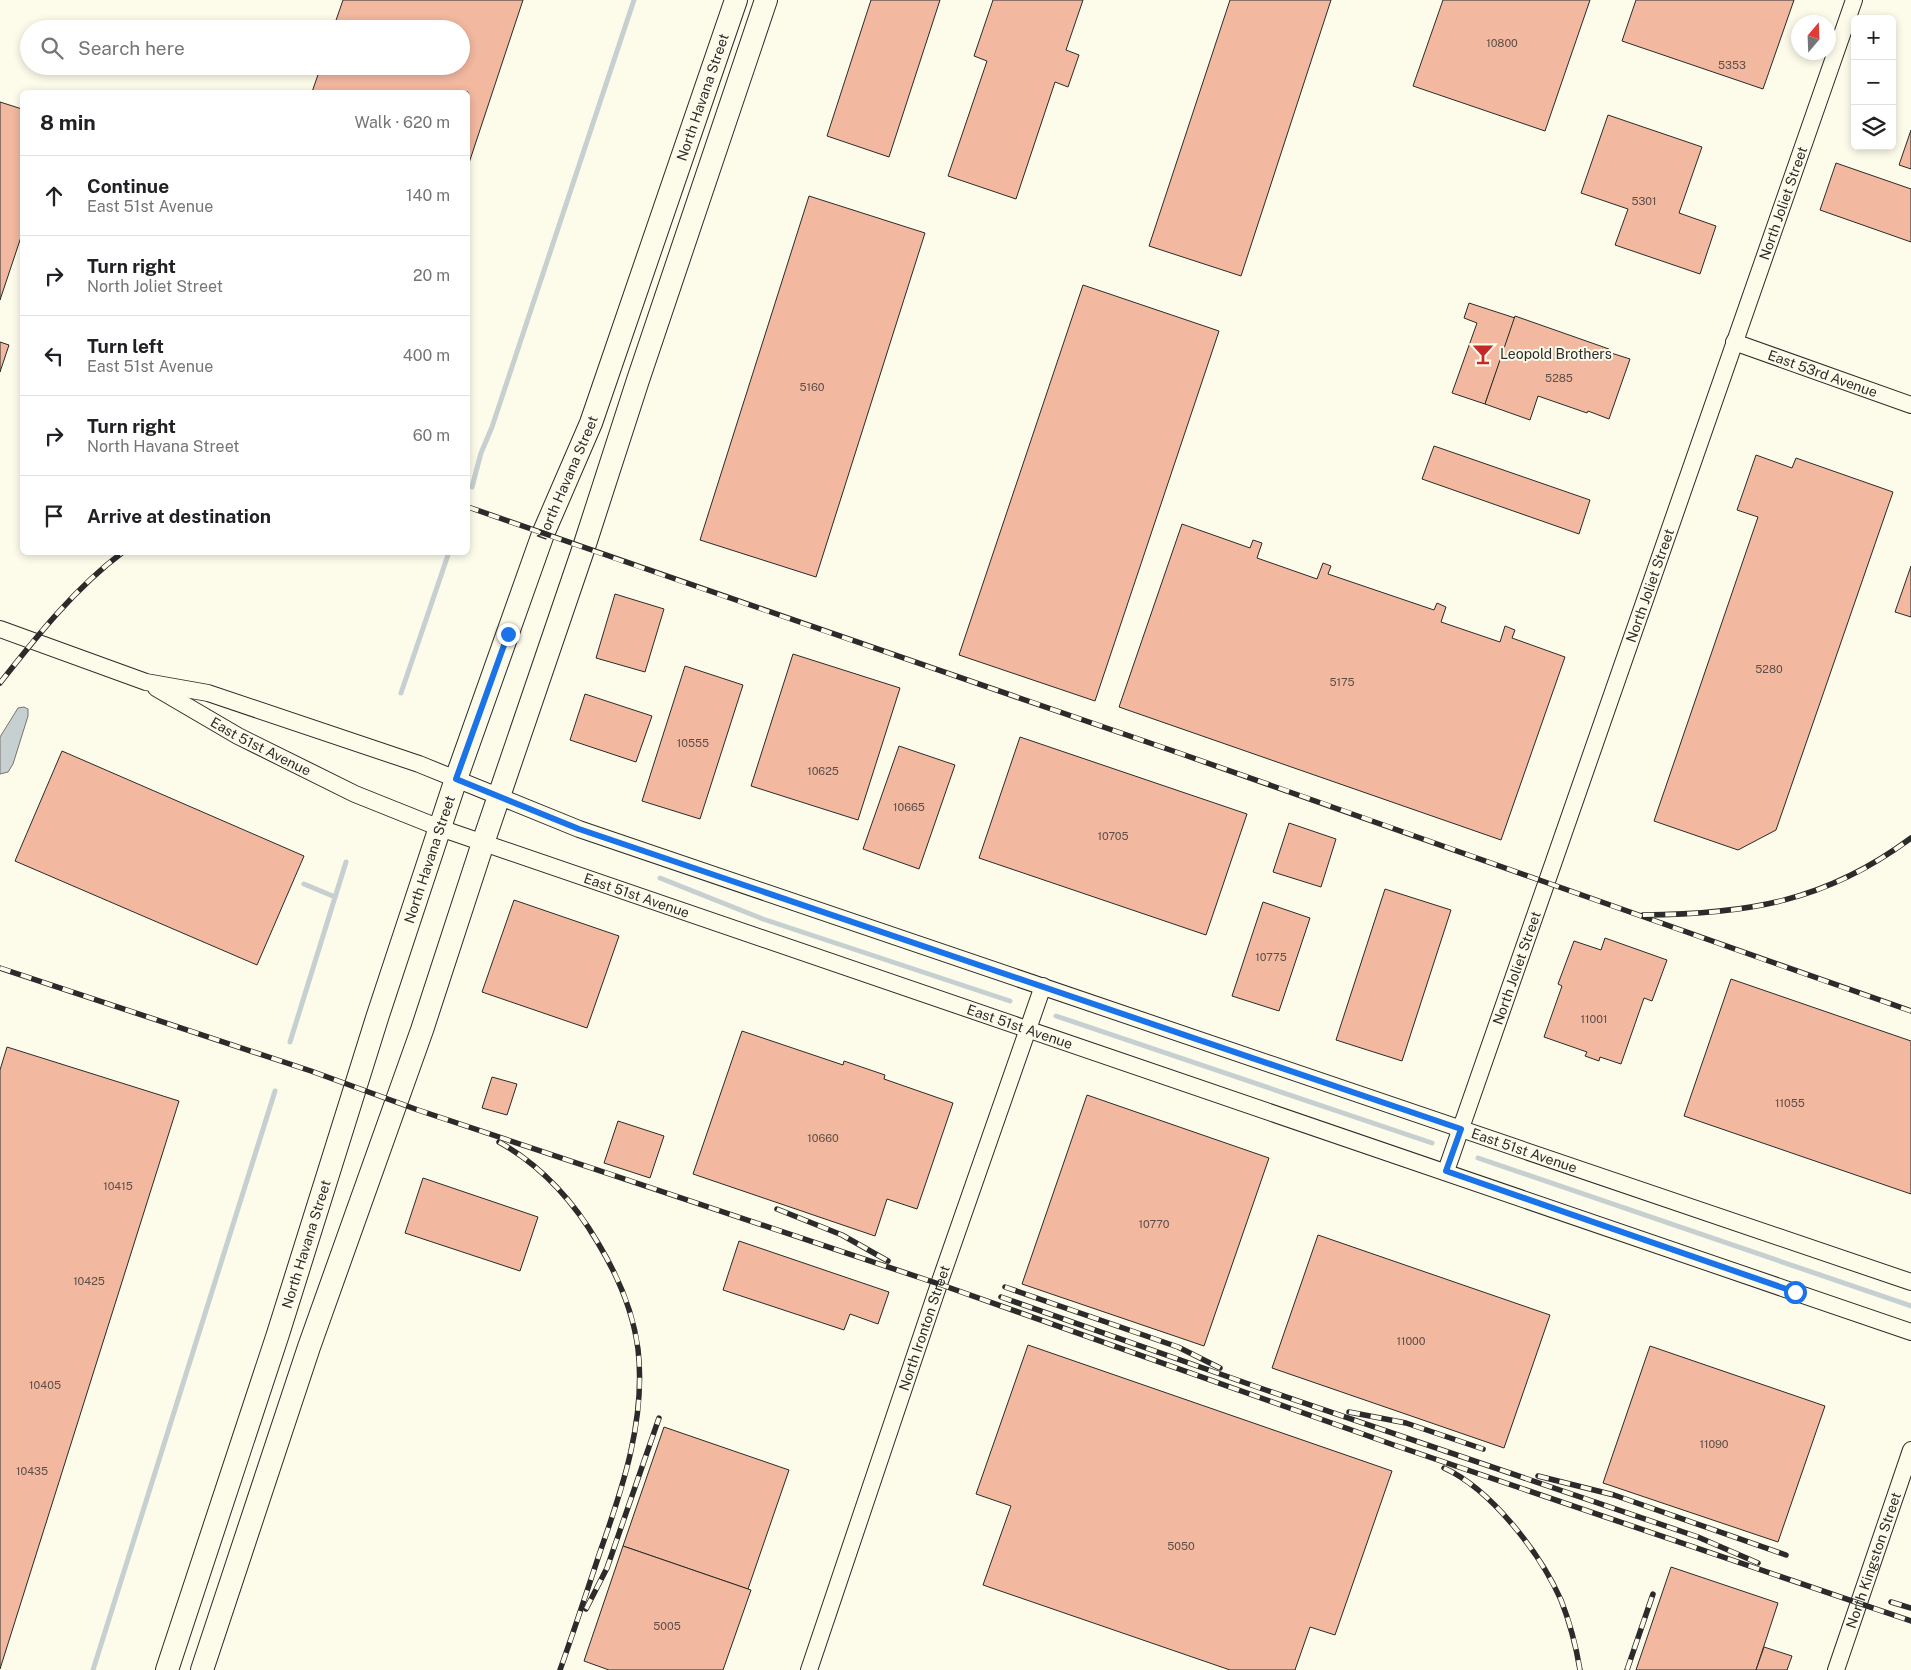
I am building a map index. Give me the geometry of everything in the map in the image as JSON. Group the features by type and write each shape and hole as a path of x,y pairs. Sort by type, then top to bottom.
{"main road":[{"name":"North Havana Street","path":"167,1670 278,1334 375,1024 456,779 544,534 591,423 736,0"},
{"name":"North Havana Street","path":"202,1670 309,1347 404,1084 766,0"}],"street":[{"name":"North Joliet Street","path":"1446,1171 1854,0"},
{"name":"East 53rd Avenue","path":"1734,342 1911,405"},
{"name":"East 51st Avenue","path":"0,629 146,682 208,694 419,764 579,829 1911,1282"},
{"name":"East 51st Avenue","path":"146,682 246,740 355,794 440,828 1446,1171 1911,1332"},
{"name":"North Ironton Street","path":"809,1670 936,1293 1043,986"},
{"name":"North Kingston Street","path":"1836,1670 1911,1450"}],"shaded area":[{"path":"24,707 28,709 28,716 13,764 8,772 0,774 0,737 18,708"}],"building":[{"path":"343,0 523,0 470,160 470,90 313,90 318,75 470,75 470,20 336,20"},
{"path":"871,0 940,0 889,157 827,136"},
{"path":"993,0 1083,0 1066,50 1079,55 1068,87 1055,82 1016,199 948,176 987,61 974,56"},
{"path":"1230,0 1331,0 1241,276 1149,246"},
{"path":"1443,0 1590,0 1545,131 1413,86"},
{"path":"1636,0 1794,0 1763,89 1622,41"},
{"path":"0,102 20,108 20,240 0,300"},
{"path":"1608,115 1702,147 1679,213 1716,226 1700,274 1615,245 1628,209 1581,193"},
{"path":"1911,130 1911,169 1899,165"},
{"path":"1836,163 1911,189 1911,242 1820,210"},
{"path":"809,196 925,233 816,577 700,540"},
{"path":"1083,285 1219,331 1095,701 959,655"},
{"path":"1469,303 1515,318 1485,404 1452,393 1477,323 1464,318"},
{"path":"1515,316 1609,349 1608,352 1630,359 1609,419 1538,396 1530,420 1485,404"},
{"path":"0,342 9,345 0,372"},
{"path":"1434,446 1590,500 1579,534 1422,479"},
{"path":"1756,455 1792,468 1796,458 1893,492 1776,830 1738,850 1654,821 1758,517 1737,510"},
{"path":"1182,524 1250,548 1253,540 1262,543 1257,558 1317,579 1323,563 1331,566 1328,574 1434,610 1437,603 1446,607 1441,622 1500,642 1505,626 1515,630 1512,638 1565,657 1501,840 1119,707"},
{"path":"1911,566 1911,617 1895,612"},
{"path":"615,594 664,609 645,672 596,658"},
{"path":"793,654 900,688 858,820 751,786"},
{"path":"685,666 743,685 700,819 642,801"},
{"path":"585,694 652,716 636,762 570,740"},
{"path":"1020,737 1247,814 1206,935 979,858"},
{"path":"899,746 955,765 919,869 863,849"},
{"path":"62,751 304,856 257,965 15,861"},
{"path":"1289,823 1336,839 1321,887 1273,872"},
{"path":"1385,889 1451,910 1402,1061 1336,1040"},
{"path":"514,900 619,936 587,1028 482,992"},
{"path":"1263,902 1310,918 1279,1011 1232,996"},
{"path":"1605,938 1667,960 1652,1001 1644,998 1621,1064 1600,1057 1599,1061 1585,1056 1587,1052 1544,1037 1562,986 1558,984 1574,941 1601,950"},
{"path":"1731,979 1911,1041 1911,1194 1684,1116"},
{"path":"742,1031 843,1065 844,1061 885,1075 884,1079 953,1103 917,1209 887,1199 875,1236 693,1174"},
{"path":"7,1047 179,1101 0,1669 0,1070"},
{"path":"492,1077 517,1084 507,1115 482,1108"},
{"path":"1087,1095 1269,1158 1204,1346 1022,1284"},
{"path":"618,1121 664,1136 650,1178 604,1163"},
{"path":"423,1178 538,1217 520,1271 405,1233"},
{"path":"1318,1235 1550,1315 1504,1448 1272,1368"},
{"path":"739,1241 889,1292 878,1324 850,1314 844,1330 723,1290"},
{"path":"1028,1345 1392,1471 1335,1635 1310,1627 1295,1670 1230,1670 983,1585 1011,1506 976,1494"},
{"path":"1650,1346 1825,1406 1778,1542 1603,1483"},
{"path":"664,1427 789,1470 748,1589 623,1546"},
{"path":"623,1546 751,1590 723,1670 609,1670 584,1661"},
{"path":"1671,1567 1778,1603 1756,1670 1636,1670"},
{"path":"1764,1647 1792,1656 1787,1670 1756,1670"}],"waterway":[{"path":"472,487 481,453 492,427 634,0"},
{"path":"401,693 448,555"},
{"path":"290,1042 346,862"},
{"path":"660,878 763,919 1010,1001"},
{"path":"304,884 335,897"},
{"path":"1056,1016 1432,1143"},
{"path":"93,1670 275,1091"},
{"path":"1478,1158 1911,1306"}],"railway":[{"path":"470,508 1179,753 1911,1011"},
{"path":"0,683 43,630 73,597 119,555"},
{"path":"1643,915 1717,912 1784,900 1816,890 1847,877 1879,860 1911,838"},
{"path":"0,968 311,1071 418,1110 939,1284 1391,1444 1911,1621"},
{"path":"499,1142 529,1162 556,1186 589,1228 612,1268 624,1294 636,1335 638,1349 639,1401 631,1452 617,1503 560,1670"},
{"path":"777,1209 842,1235 888,1261"},
{"path":"1005,1287 1178,1347 1220,1368"},
{"path":"1001,1297 1260,1388 1698,1537 1758,1563"},
{"path":"1349,1412 1406,1423 1483,1449"},
{"path":"586,1609 607,1568 659,1418"},
{"path":"1444,1468 1462,1478 1496,1507 1512,1524 1540,1562 1561,1600 1577,1652 1580,1670"},
{"path":"1538,1476 1614,1495 1786,1555"},
{"path":"1627,1670 1653,1594"},
{"path":"1891,1602 1911,1608"}],"place":[{"name":"Leopold Brothers","path":"1483,354"}],"route":[{"path":"508,634 456,779 579,829 1461,1129 1446,1171 1795,1292"}]}
